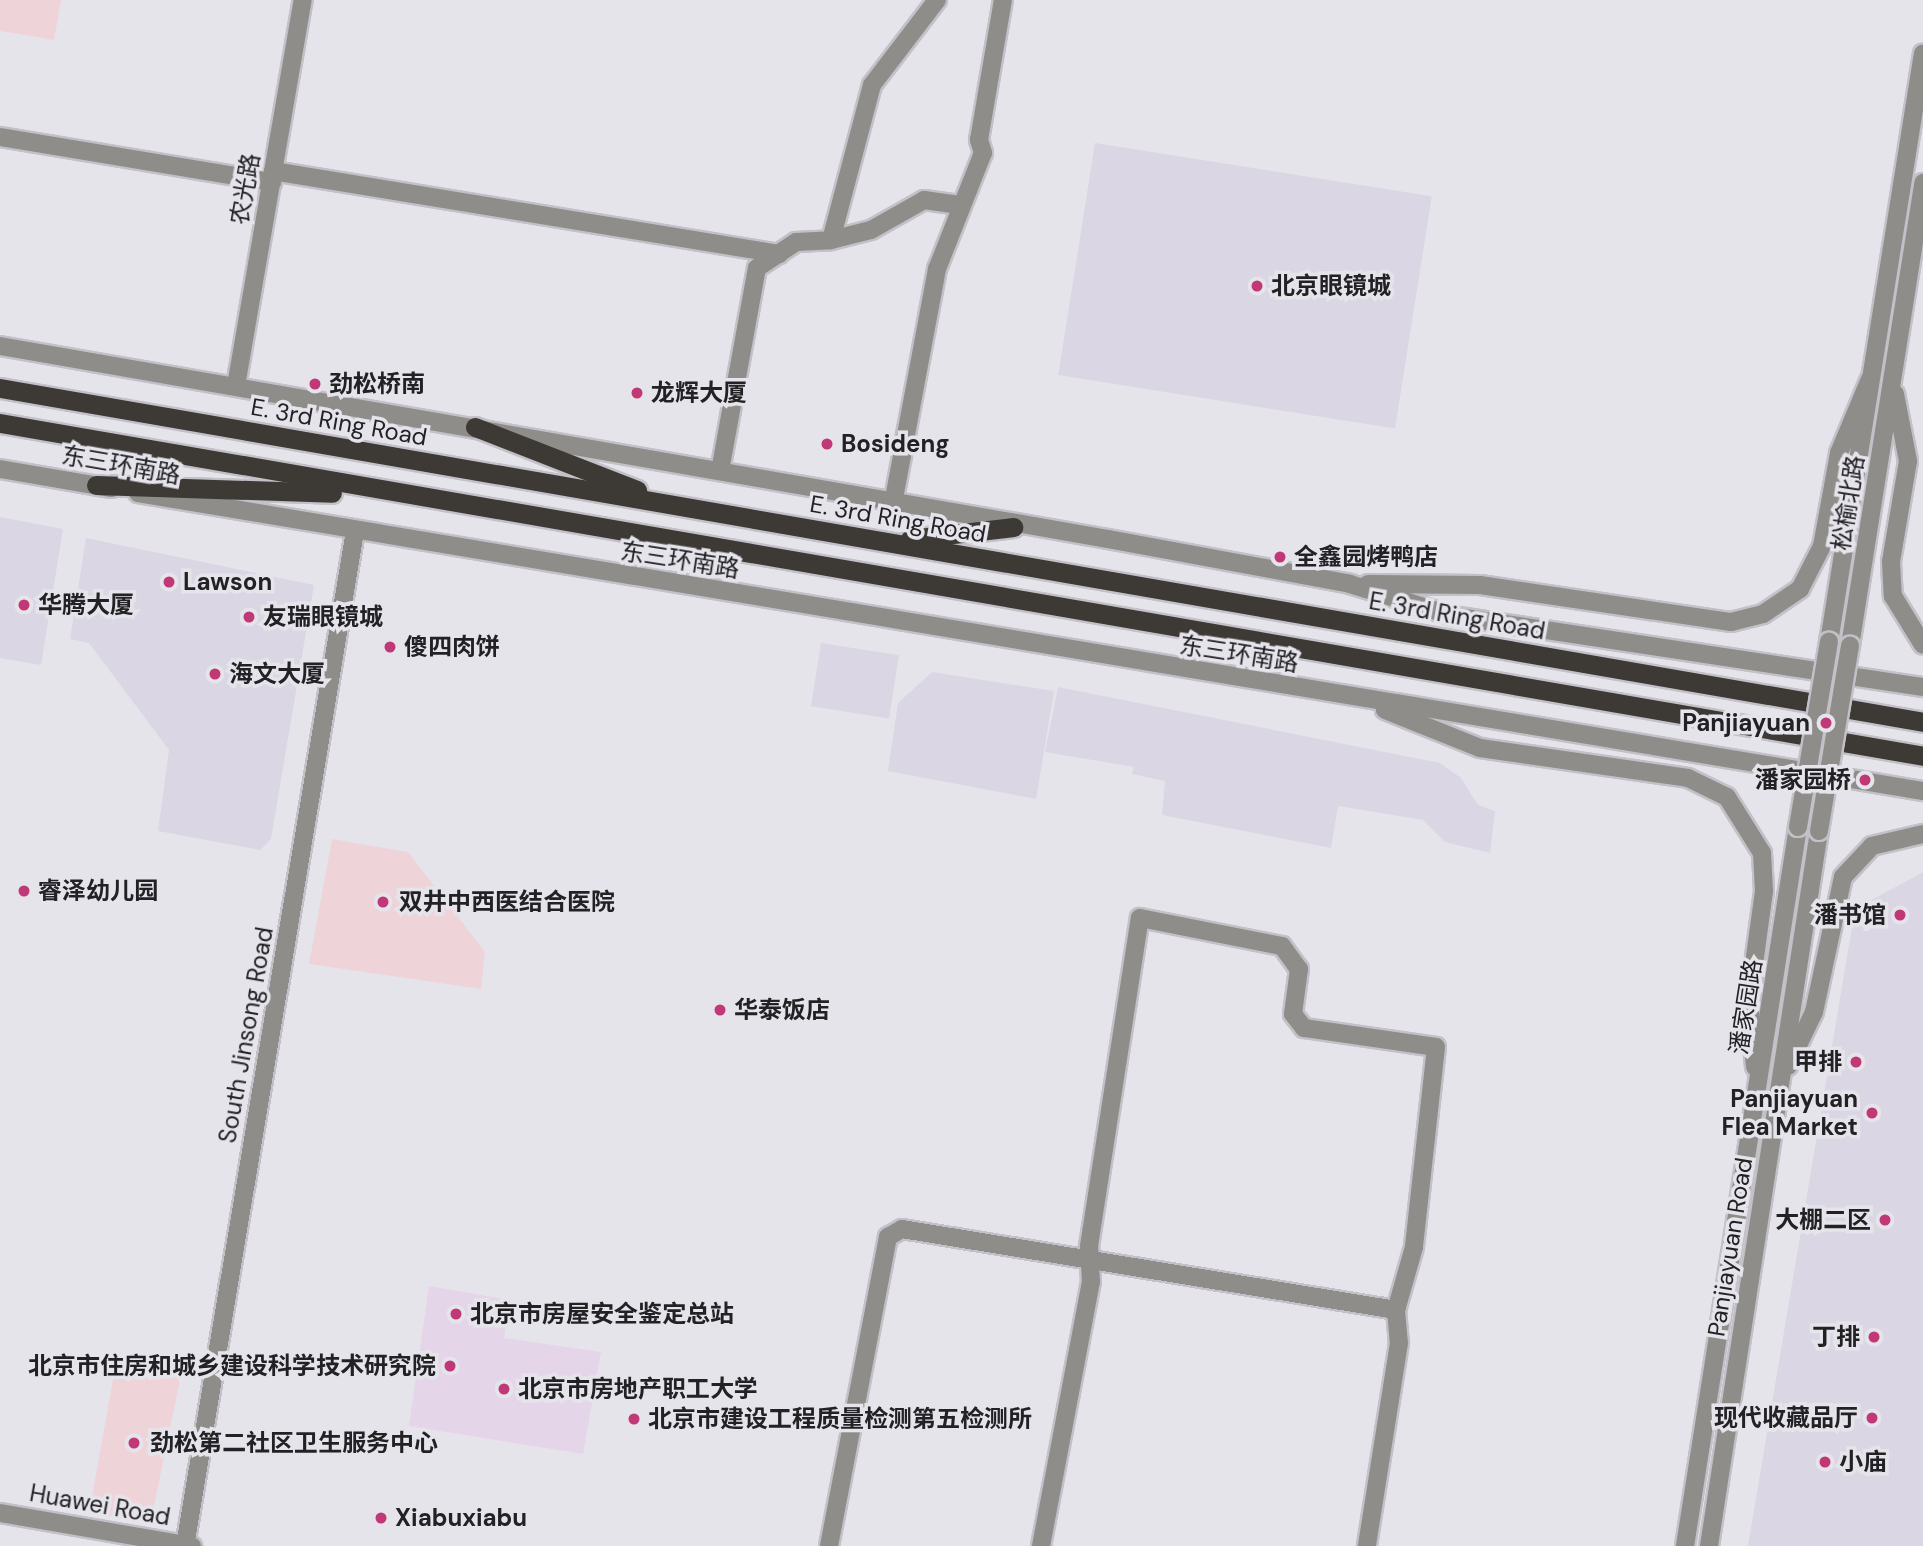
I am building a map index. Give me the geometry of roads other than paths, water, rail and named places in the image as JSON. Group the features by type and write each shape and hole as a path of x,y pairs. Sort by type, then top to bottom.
{"highway":[{"name":"E. 3rd Ring Road","path":"0,388 1923,722"},
{"path":"0,423 400,495 1923,756"},
{"path":"475,427 677,506"},
{"path":"96,485 400,495"},
{"path":"886,541 1013,527"}],"street":[{"name":"农光路","path":"236,386 303,0"},
{"path":"831,240 873,85 937,0"},
{"path":"893,504 937,270 958,205 983,153 979,140 1003,0"},
{"name":"松榆北路","path":"1829,642 1923,53"},
{"path":"0,136 779,254"},
{"name":"松榆北路","path":"1819,831 1923,183"},
{"path":"720,471 757,268 796,242 831,240 871,230 924,200 958,205"},
{"path":"0,346 475,427 1013,527 1350,584 1453,616 1923,687"},
{"path":"1350,584 1480,584 1731,622 1763,614 1800,589 1822,546 1839,453 1870,379"},
{"path":"1892,382 1908,461 1891,562 1894,596 1923,645"},
{"name":"东三环南路","path":"0,469 1353,698"},
{"name":"South Jinsong Road","path":"187,1546 355,531"},
{"name":"潘家园路","path":"1685,1546 1829,642"},
{"path":"1353,698 1923,791"},
{"path":"1353,698 1480,748 1688,778 1727,797 1762,853 1764,891 1749,1001 1757,1094"},
{"name":"Panjiayuan Road","path":"1709,1546 1819,831"},
{"path":"1780,1081 1814,1012 1843,877 1872,846 1923,834"},
{"path":"1041,1546 1090,1262 1140,918 1282,946 1299,970 1293,1014 1304,1028 1436,1047 1414,1247 1396,1310 1399,1343 1367,1546"},
{"path":"829,1546 888,1237 918,1229 1090,1262 1396,1310"},
{"name":"Huawei Road","path":"0,1513 187,1546"}],"place":[{"name":"北京眼镜城","path":"1257,286"},
{"name":"劲松桥南","path":"315,384"},
{"name":"龙辉大厦","path":"637,393"},
{"name":"Bosideng","path":"827,444"},
{"name":"全鑫园烤鸭店","path":"1280,557"},
{"name":"Lawson","path":"169,582"},
{"name":"华腾大厦","path":"24,605"},
{"name":"友瑞眼镜城","path":"249,617"},
{"name":"傻四肉饼","path":"390,647"},
{"name":"海文大厦","path":"215,674"},
{"name":"Panjiayuan","path":"1826,723"},
{"name":"潘家园桥","path":"1865,780"},
{"name":"睿泽幼儿园","path":"24,891"},
{"name":"双井中西医结合医院","path":"383,902"},
{"name":"潘书馆","path":"1900,915"},
{"name":"华泰饭店","path":"720,1010"},
{"name":"甲排","path":"1856,1062"},
{"name":"Panjiayuan Flea Market","path":"1872,1113"},
{"name":"大棚二区","path":"1885,1220"},
{"name":"北京市房屋安全鉴定总站","path":"456,1314"},
{"name":"丁排","path":"1874,1337"},
{"name":"北京市住房和城乡建设科学技术研究院","path":"450,1366"},
{"name":"北京市房地产职工大学","path":"504,1389"},
{"name":"现代收藏品厅","path":"1872,1418"},
{"name":"北京市建设工程质量检测第五检测所","path":"634,1419"},
{"name":"劲松第二社区卫生服务中心","path":"134,1443"},
{"name":"小庙","path":"1825,1462"},
{"name":"Xiabuxiabu","path":"381,1518"}]}
